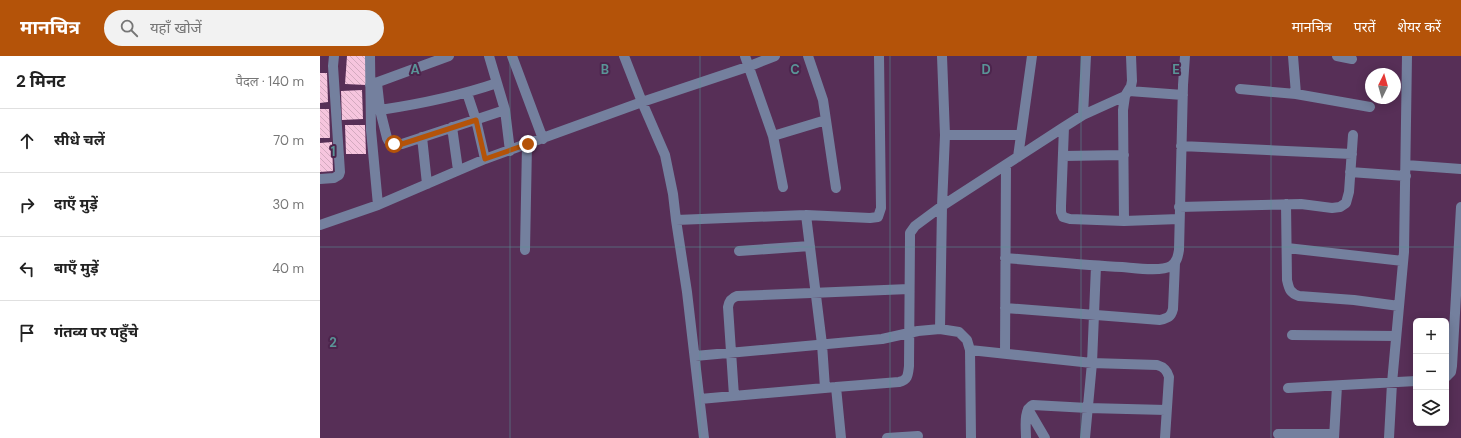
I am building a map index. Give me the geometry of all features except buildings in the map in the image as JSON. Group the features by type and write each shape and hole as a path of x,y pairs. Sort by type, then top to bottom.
{"street":[{"path":"370,56 373,84 371,130 378,205"},
{"path":"489,56 505,110 510,151"},
{"path":"512,56 543,139"},
{"path":"624,56 665,155 673,194 687,292 704,438"},
{"path":"745,56 750,66 773,136 783,187"},
{"path":"320,225 378,205 485,159 775,56"},
{"path":"808,56 823,100 836,188"},
{"path":"676,220 806,215 875,218 879,215 881,208 879,56"},
{"path":"940,329 945,135 942,56"},
{"path":"1083,115 1086,56"},
{"path":"1124,221 1123,110 1132,81 1131,56"},
{"path":"1005,308 1160,320 1168,318 1172,314 1175,263 1179,250 1179,207 1185,56"},
{"path":"1293,56 1296,94"},
{"path":"1338,56 1352,59"},
{"path":"1389,438 1392,383 1404,261 1407,56"},
{"path":"373,84 442,57"},
{"path":"1018,157 1034,57"},
{"path":"320,179 334,178 339,175 340,172 333,59"},
{"path":"380,110 407,106 467,93 497,83"},
{"path":"373,84 387,138 391,143 396,145 505,110"},
{"path":"1240,89 1296,94 1370,108"},
{"path":"467,93 476,120 485,159"},
{"path":"700,400 830,387 899,382 906,380 908,373 910,233 919,223 942,206 1083,115 1127,94 1183,95"},
{"path":"773,136 826,120"},
{"path":"1064,127 1061,212 1063,217 1070,219 1124,221 1179,220"},
{"path":"452,128 458,170"},
{"path":"945,135 1021,135"},
{"path":"1179,207 1301,204 1332,208 1343,205 1347,200 1353,135"},
{"path":"422,137 427,184"},
{"path":"525,250 528,144"},
{"path":"1181,146 1352,154"},
{"path":"1062,156 1124,155"},
{"path":"1406,164 1461,169"},
{"path":"1005,354 1006,165"},
{"path":"1350,172 1406,176"},
{"path":"1286,204 1287,280 1289,287 1294,294 1300,296 1354,300 1399,306"},
{"path":"1449,373 1452,366 1458,313 1461,207"},
{"path":"806,215 822,344 841,438"},
{"path":"739,251 810,246"},
{"path":"1286,248 1404,261"},
{"path":"1005,258 1096,266 1162,269 1170,267 1175,263"},
{"path":"1085,438 1092,363 1096,266"},
{"path":"734,396 728,307 729,301 732,298 737,296 909,289"},
{"path":"695,356 882,339 918,331 940,329 959,332 967,340 970,350 971,438"},
{"path":"1292,335 1396,336"},
{"path":"970,350 1092,363 1162,366 1168,372 1166,438"},
{"path":"1288,388 1413,381"},
{"path":"1278,434 1334,436 1337,386"},
{"path":"1028,409 1031,406 1036,405 1166,410"},
{"path":"1026,438 1028,409"},
{"path":"1028,409 1045,438"},
{"path":"888,438 918,436"}],"route":[{"path":"394,144 402,144 476,120 485,159 528,144"}]}
